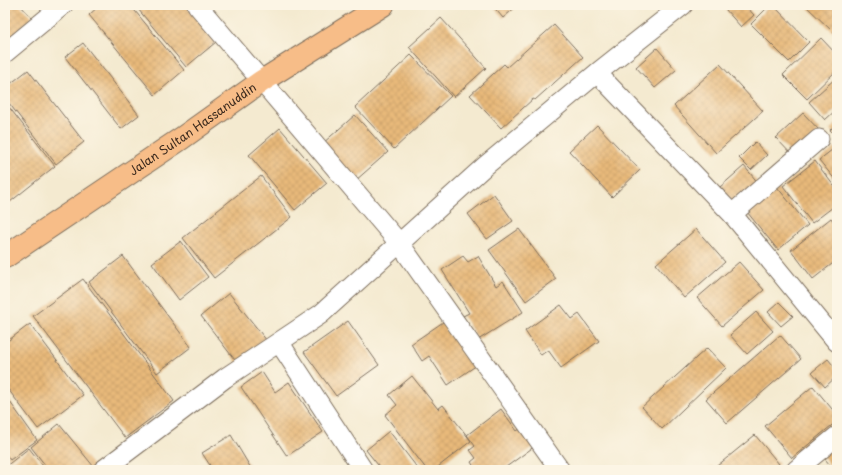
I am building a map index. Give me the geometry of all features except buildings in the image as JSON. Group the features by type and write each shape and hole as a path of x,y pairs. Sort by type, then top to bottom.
{"main road":[{"name":"Jalan Sultan Hassanuddin","path":"5,257 182,138 262,81 382,5"}],"street":[{"path":"5,53 63,5"},
{"path":"197,5 400,244 560,470"},
{"path":"103,470 225,378 321,314 485,166 597,73 683,5"},
{"path":"597,73 732,214 837,342"},
{"path":"732,214 819,140"},
{"path":"279,342 363,470"},
{"path":"796,470 837,436"}]}
